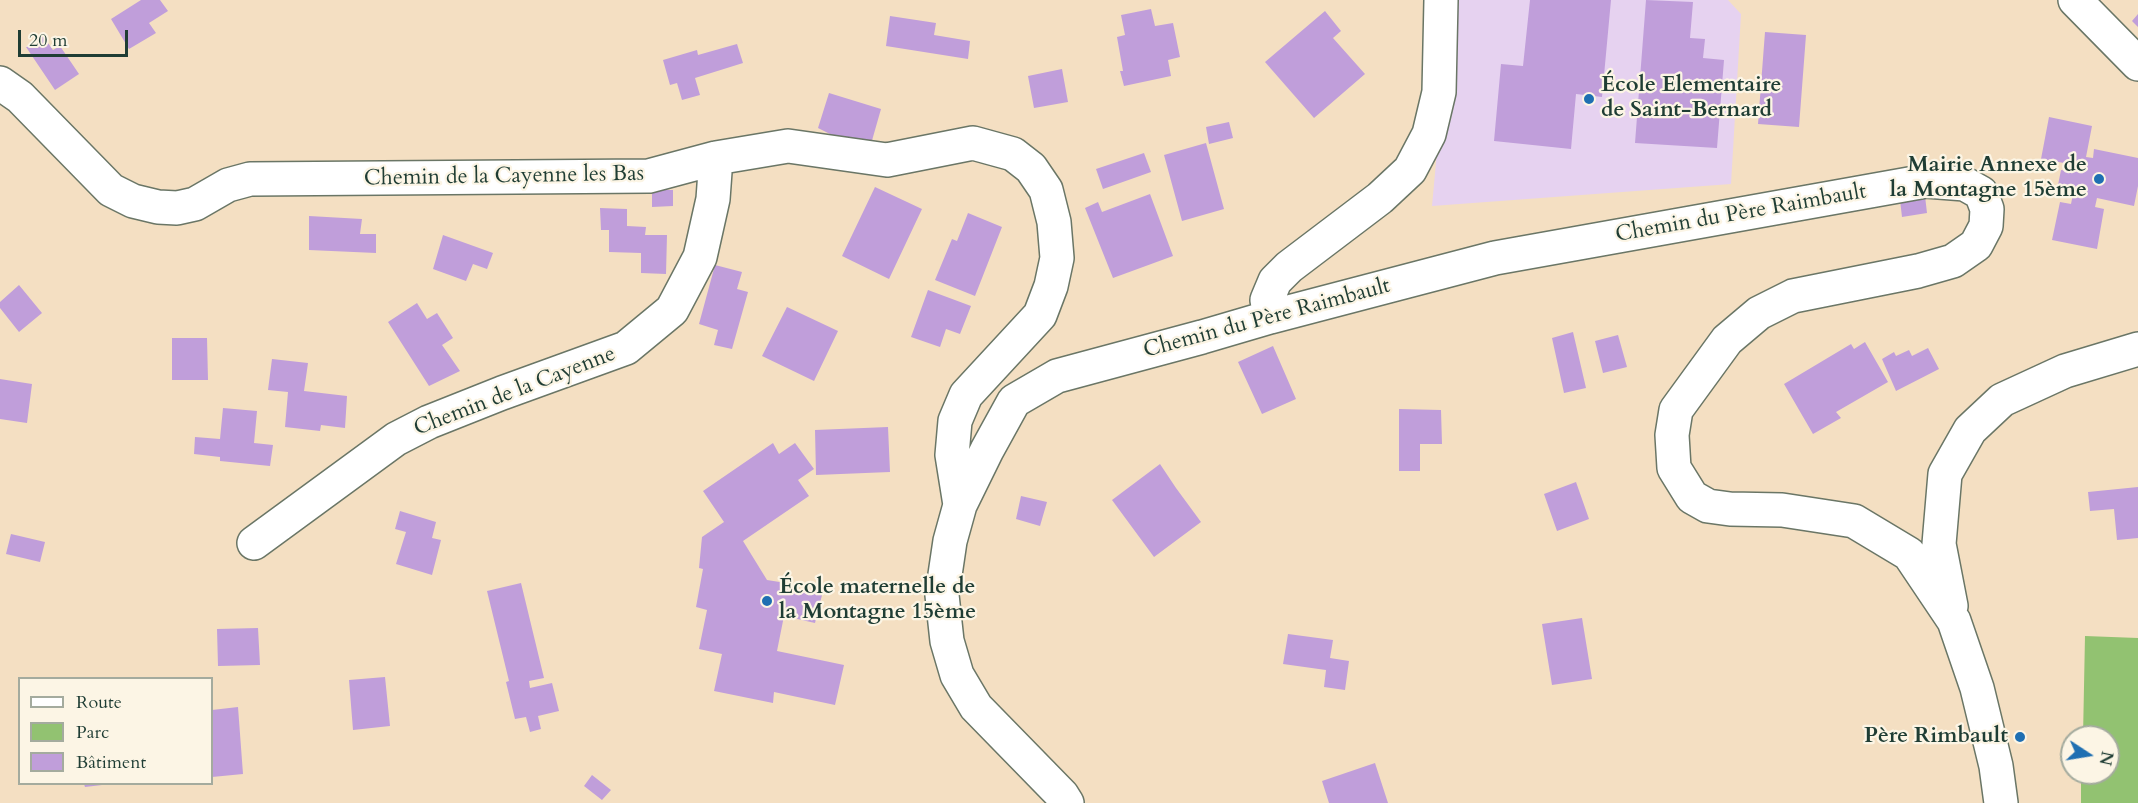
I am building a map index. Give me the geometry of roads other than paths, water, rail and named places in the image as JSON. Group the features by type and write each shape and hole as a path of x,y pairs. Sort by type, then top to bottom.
{"street":[{"path":"1270,316 1267,300 1275,280 1380,198 1410,170 1429,134 1439,92 1441,0"},
{"path":"2075,0 2138,64"},
{"name":"Chemin de la Cayenne les Bas","path":"0,83 20,97 111,190 133,201 158,207 177,208 195,204 228,185 250,179 649,176 717,158 788,146 887,160 973,143 1013,154 1031,168 1046,190 1054,222 1057,258 1051,286 1040,315 966,395 955,421 952,455 960,505"},
{"name":"Chemin de la Cayenne","path":"254,543 396,439 429,422 626,348 672,310 700,257 713,199 717,158"},
{"name":"Chemin du Père Raimbault","path":"1067,803 1062,795 976,707 957,675 947,641 942,595 950,541 960,505 1014,401 1057,376 1270,316 1495,258 1926,181 1965,184 1981,194 1987,209 1986,226 1976,245 1953,261 1918,271 1793,296 1759,313 1727,340 1676,410 1672,435 1674,468 1692,497 1708,507 1782,510 1854,521 1909,554 1954,621 1977,688 1996,766 2001,803"},
{"path":"1954,621 1939,544 1945,474 1970,430 2002,400 2065,371 2138,349"}],"place":[{"name":"École Elementaire de Saint-Bernard","path":"1589,99"},
{"name":"Mairie Annexe de la Montagne 15ème","path":"2099,179"},
{"name":"École maternelle de la Montagne 15ème","path":"767,601"},
{"name":"Père Rimbault","path":"2020,737"}]}
